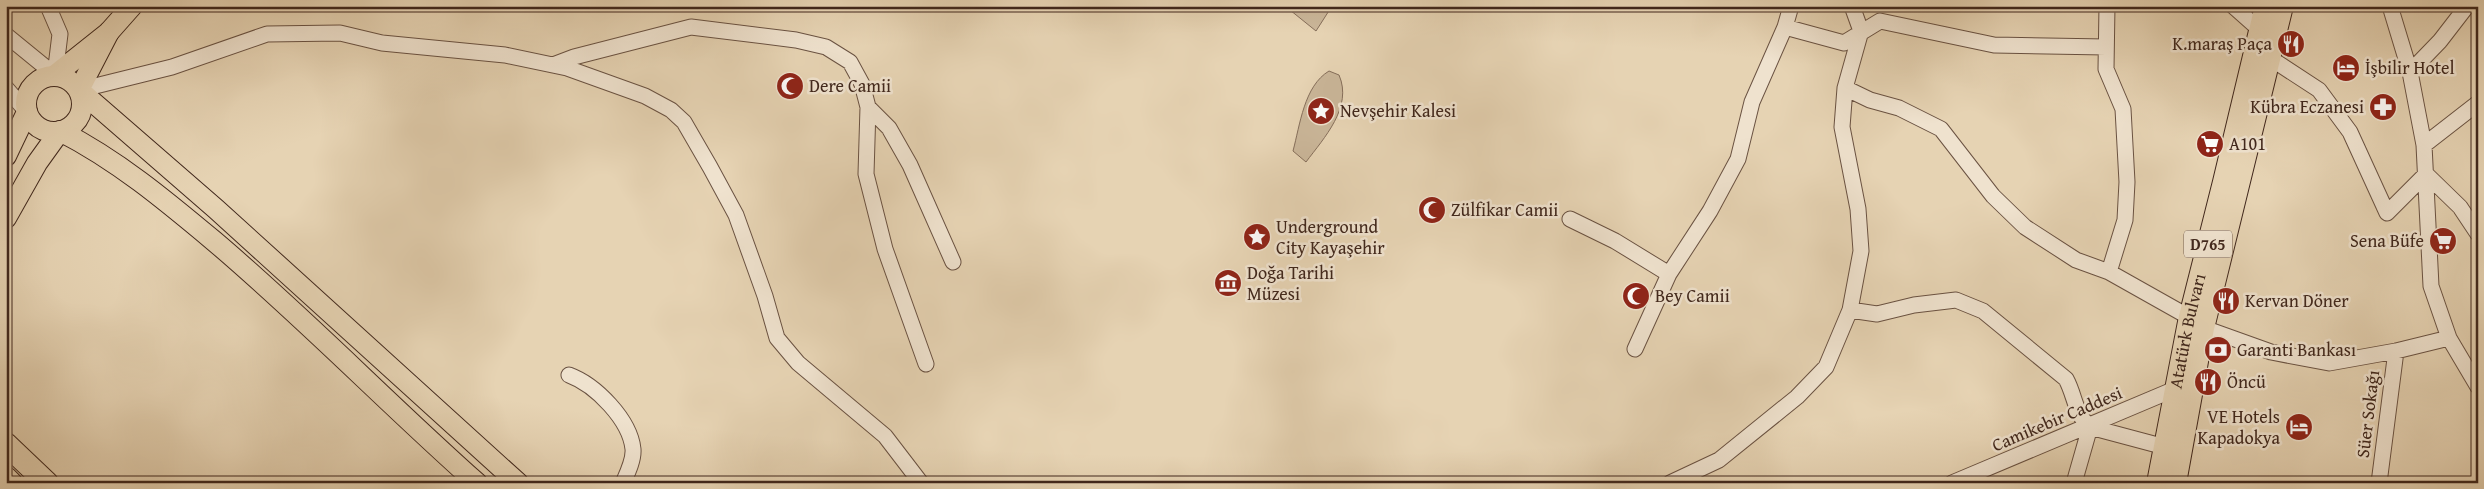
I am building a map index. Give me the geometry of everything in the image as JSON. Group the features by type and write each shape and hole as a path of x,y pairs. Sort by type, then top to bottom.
{"highway":[{"path":"6,444 47,483"},
{"path":"6,478 12,483"}],"main road":[{"path":"6,156 27,112 26,99 32,87 42,78 55,75 109,32 132,6"},
{"name":"Atatürk Bulvarı","path":"2176,483 2196,323 2264,6"},
{"name":"Atatürk Bulvarı","path":"2157,483 2175,389 2196,323 2283,6"},
{"path":"6,218 37,163 60,131 75,122 80,115 82,98 79,90 109,32"},
{"path":"55,75 69,80 224,216 518,483"},
{"path":"27,112 37,126 52,132 60,131 90,146 137,178 173,206 268,287 478,483"}],"street":[{"path":"48,6 60,34 55,75"},
{"path":"1635,349 1669,274 1710,211 1738,159 1752,102 1785,27 1791,6"},
{"path":"1670,483 1719,460 1797,397 1826,367 1850,310 1861,252 1858,209 1842,128 1845,88 1861,31 1852,6"},
{"path":"2107,6 2106,69 2123,109 2126,182 2125,220 2110,272"},
{"path":"2233,6 2260,30"},
{"path":"2390,6 2410,72 2424,145 2431,286 2449,338 2478,387"},
{"path":"2410,72 2440,41 2467,6"},
{"path":"1785,27 1844,43 1880,21 1994,45 2106,47"},
{"path":"553,65 574,57 691,27 796,40 826,47 850,62 862,84 868,107 866,174 885,249 926,364"},
{"path":"79,90 172,67 267,34 340,33 382,43 505,55 553,65 646,96 671,110 684,122 736,216 765,296 777,338 798,363 886,436 920,483"},
{"path":"6,35 55,75"},
{"path":"2270,58 2319,90 2350,132 2387,213 2426,174"},
{"path":"6,88 27,112"},
{"path":"1845,88 1870,100 1899,108 1941,129 1993,196 2025,227 2076,260 2110,272 2196,323 2270,352 2329,363 2396,351 2449,338"},
{"path":"2424,145 2478,103"},
{"path":"868,107 889,128 910,165 953,262"},
{"path":"2426,174 2460,207 2478,234"},
{"path":"1570,219 1616,241 1669,274"},
{"path":"1850,310 1877,314 1914,304 1956,300 1983,311 2066,379 2073,390 2082,420 2090,426 2165,447"},
{"name":"Süer Sokağı","path":"2378,483 2396,351"},
{"path":"569,375 577,378 599,395 620,417 633,450 623,483"},
{"name":"Camikebir Caddesi","path":"1952,483 2175,389"},
{"path":"2074,483 2090,426"}],"shaded area":[{"path":"1285,6 1332,6 1316,31"},
{"path":"1329,71 1339,75 1342,99 1335,122 1306,162 1293,151 1301,118 1308,96 1314,86"}],"place":[{"name":"K.maraş Paça","path":"2291,44"},
{"name":"İşbilir Hotel","path":"2346,68"},
{"name":"Dere Camii","path":"790,86"},
{"name":"Kübra Eczanesi","path":"2383,107"},
{"name":"Nevşehir Kalesi","path":"1321,111"},
{"name":"A101","path":"2210,144"},
{"name":"Zülfikar Camii","path":"1432,210"},
{"name":"Underground City Kayaşehir","path":"1257,237"},
{"name":"Sena Büfe","path":"2443,241"},
{"name":"Doğa Tarihi Müzesi","path":"1228,283"},
{"name":"Bey Camii","path":"1636,296"},
{"name":"Kervan Döner","path":"2226,301"},
{"name":"Garanti Bankası","path":"2218,350"},
{"name":"Öncü","path":"2208,382"},
{"name":"VE Hotels Kapadokya","path":"2299,427"}]}
